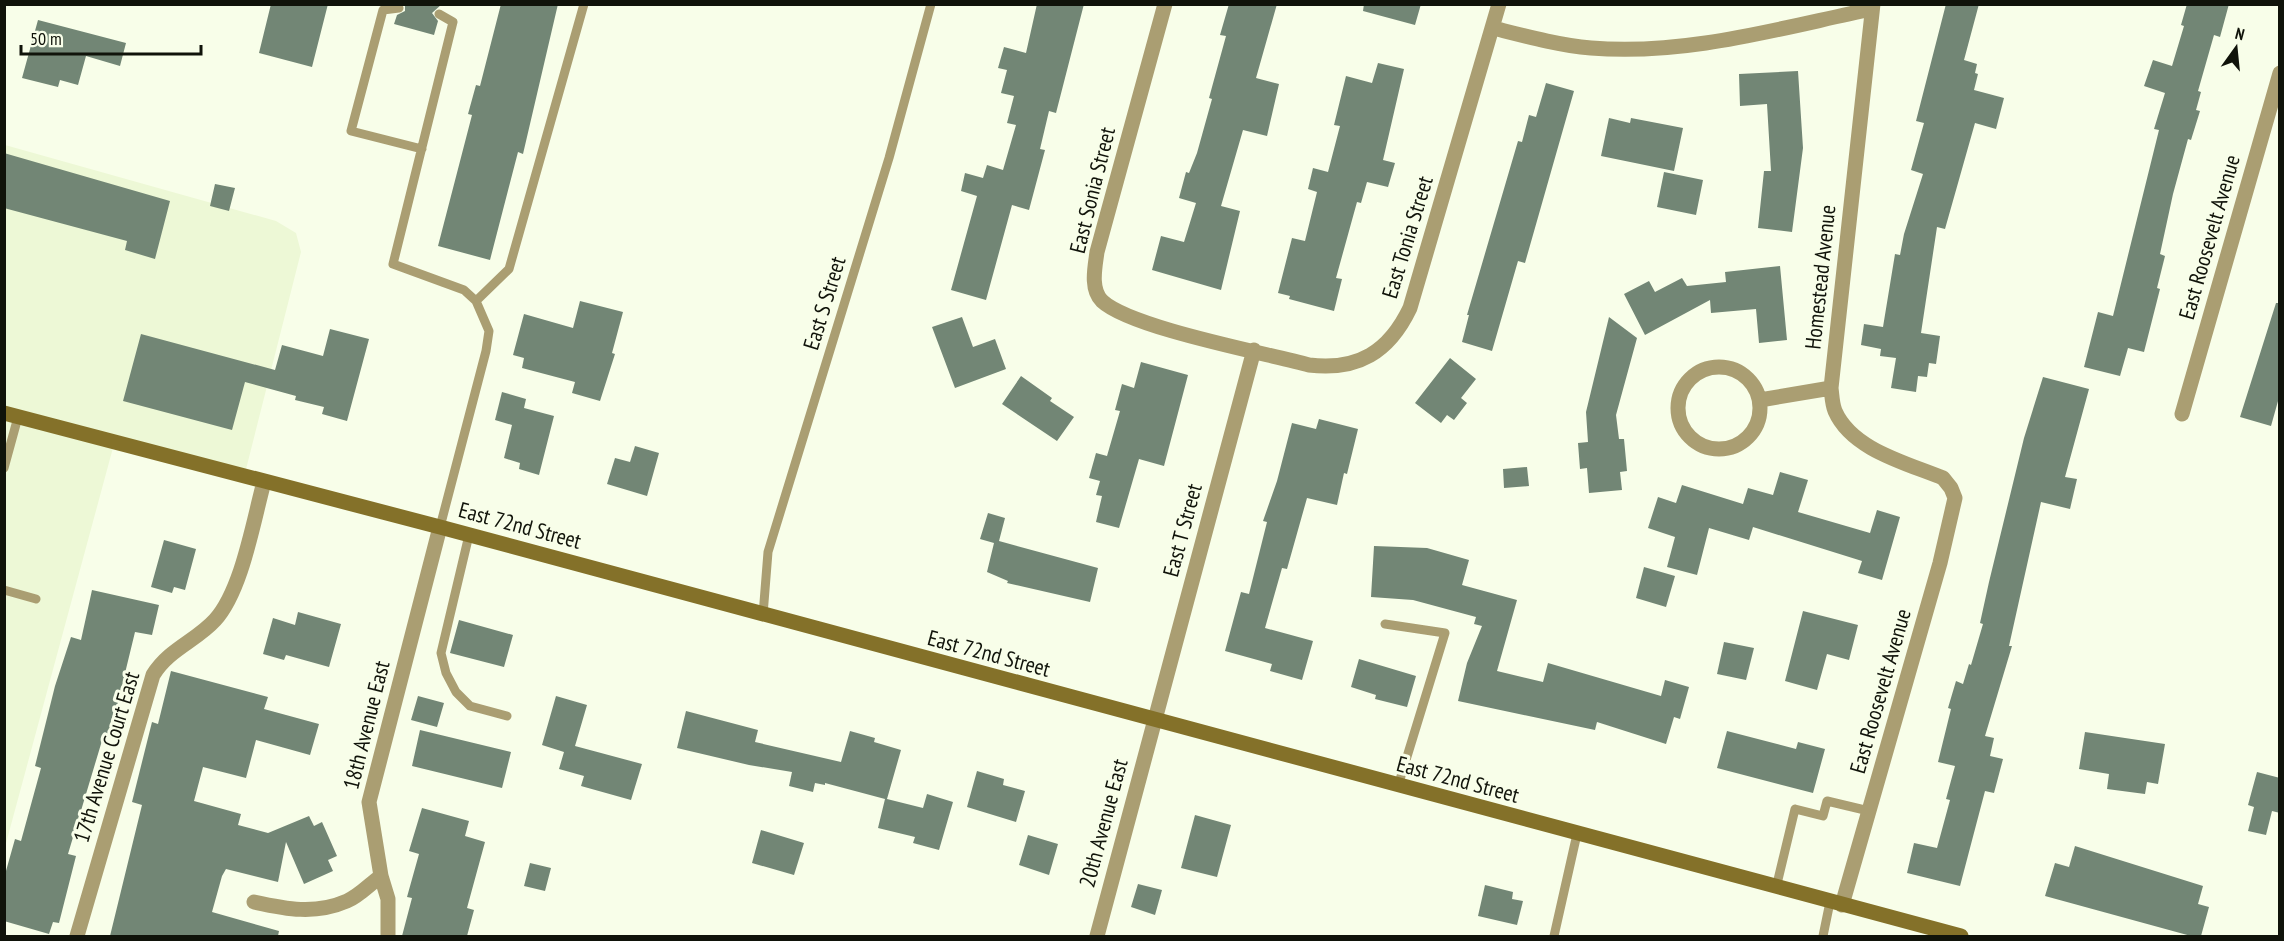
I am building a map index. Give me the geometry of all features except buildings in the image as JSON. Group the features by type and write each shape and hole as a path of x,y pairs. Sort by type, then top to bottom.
{"main road":[{"name":"East 72nd Street","path":"11,415 440,527 1836,904 1922,932 1961,936"}],"street":[{"name":"East Sonia Street","path":"1165,4 1097,252 1094,276 1097,293 1111,306 1149,324 1254,350"},
{"name":"East Tonia Street","path":"1254,350 1328,367 1366,357 1386,345 1399,330 1410,308 1499,4"},
{"path":"1493,28 1540,40 1590,48 1665,48 1714,42 1872,7"},
{"name":"Homestead Avenue","path":"1872,7 1831,388 1834,410 1844,428 1860,442 1943,478 1952,488"},
{"name":"East Roosevelt Avenue","path":"2182,414 2280,73"},
{"name":"East T Street","path":"1153,721 1254,350"},
{"path":"1728,368 1739,372 1749,379 1760,400 1761,411 1752,433 1734,447 1722,449 1699,444 1690,437 1679,417 1681,394 1695,375 1705,370 1728,368"},
{"path":"1760,400 1831,388"},
{"name":"17th Avenue Court East","path":"77,936 153,675 162,661 213,623 227,604 264,482"},
{"name":"East Roosevelt Avenue","path":"1836,904 1869,812 1954,510 1955,498 1952,488"},
{"name":"18th Avenue East","path":"388,936 390,919 388,898 381,876 369,802 440,527"},
{"name":"20th Avenue East","path":"1097,936 1153,721"},
{"path":"254,902 286,909 311,911 348,901 381,876"}],"lane":[{"path":"476,301 509,269 584,4"},
{"name":"East S Street","path":"763,615 768,552 889,158 931,4"},
{"path":"399,8 383,10 351,131 422,149"},
{"path":"439,14 453,22 393,264 464,290 476,301 489,331 486,351 440,527"},
{"path":"4,468 11,415"},
{"path":"469,535 441,653 446,673 456,692 470,706 507,716"},
{"path":"4,590 36,598"},
{"path":"1385,624 1445,633 1398,786"},
{"path":"1776,888 1795,809 1823,816 1827,801 1869,812"},
{"path":"1554,936 1577,834"},
{"path":"1823,936 1836,904"}],"shaded area":[{"path":"5,145 276,221 296,233 301,252 244,477 114,444 5,847"}]}
